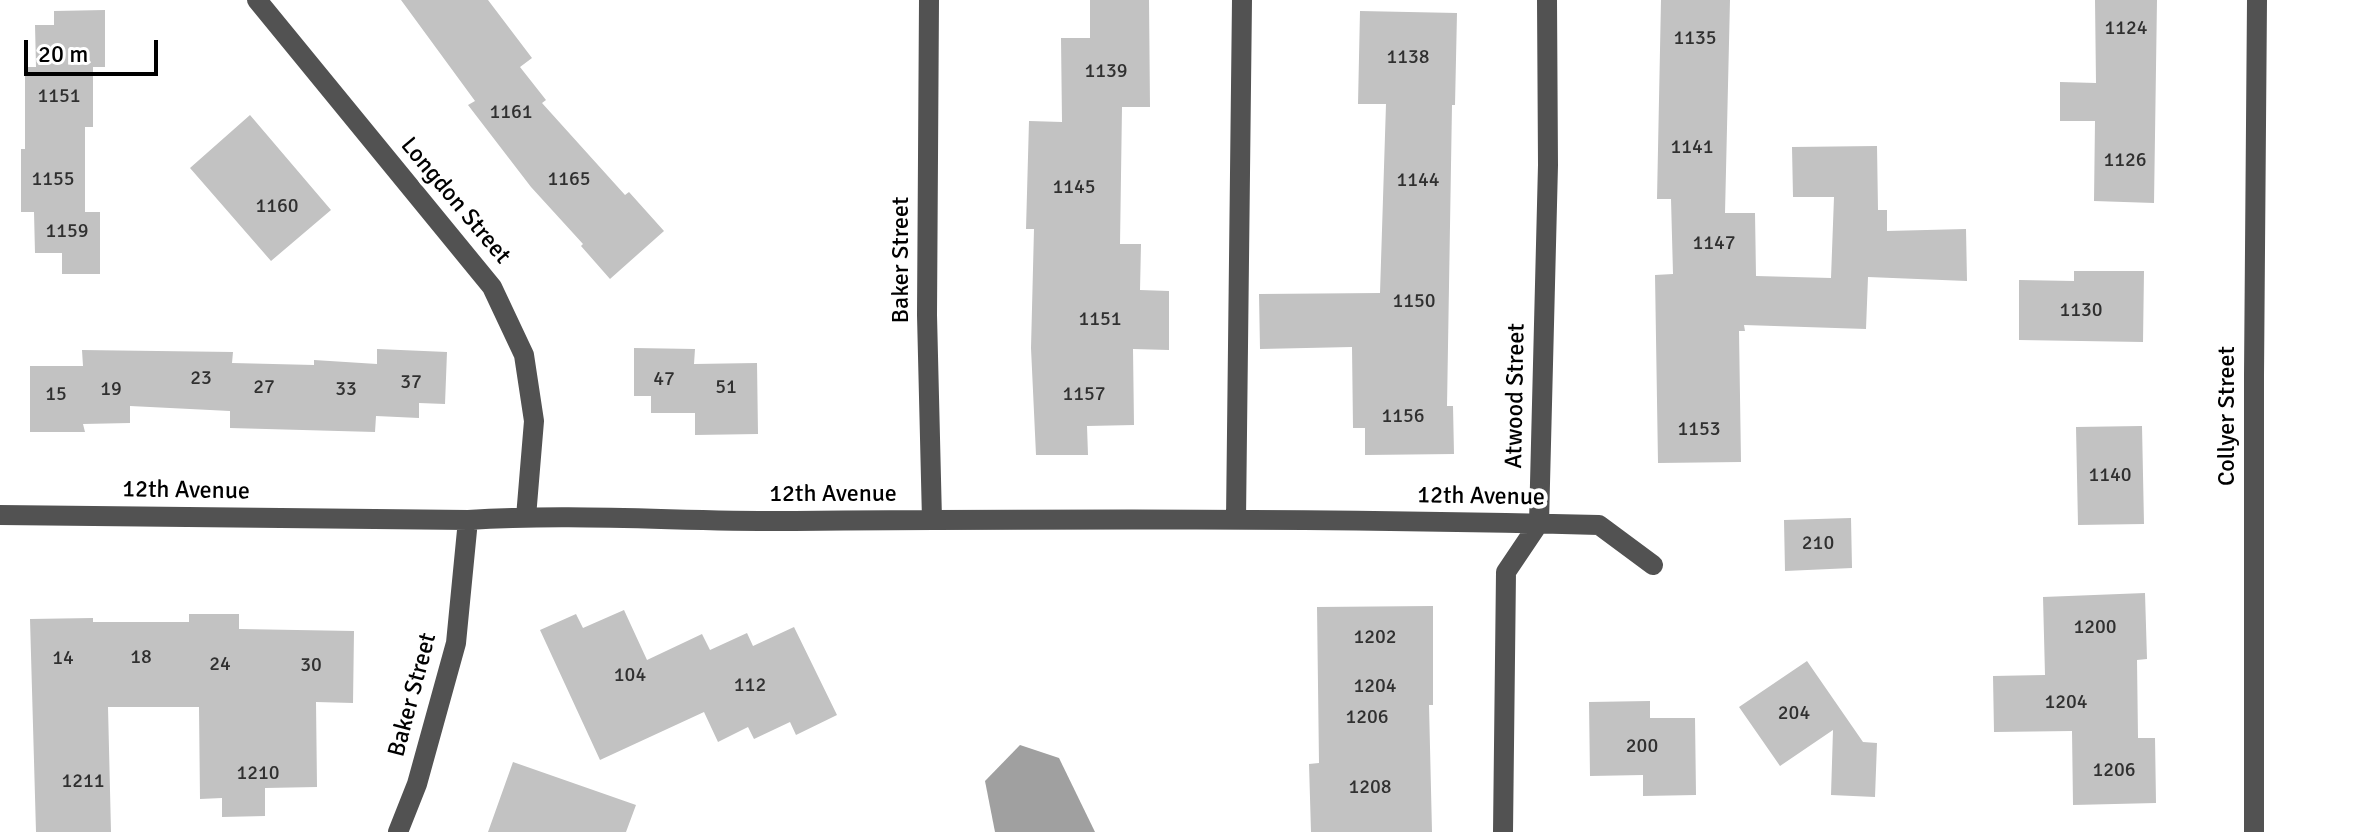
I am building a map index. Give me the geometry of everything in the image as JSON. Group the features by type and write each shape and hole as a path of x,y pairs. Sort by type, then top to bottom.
{"street":[{"name":"Longdon Street","path":"257,0 492,287 524,355 534,421 526,517"},
{"name":"Baker Street","path":"929,0 927,315 932,520"},
{"path":"1236,519 1242,0"},
{"name":"Atwood Street","path":"1539,523 1548,165 1547,0"},
{"name":"Collyer Street","path":"2254,832 2257,0"},
{"name":"12th Avenue","path":"0,515 468,520 526,517 740,522 1236,519 1539,523 1599,525 1653,565"},
{"name":"Baker Street","path":"398,832 417,784 456,643 468,520"},
{"path":"1503,832 1506,572 1539,523"}],"shaded area":[{"path":"1020,745 1059,758 1095,832 995,832 985,781"}],"building":[{"path":"401,0 488,0 532,58 520,67 546,100 542,103 625,195 629,192 664,231 610,279 531,187 468,105 475,101"},
{"path":"1090,0 1149,0 1150,107 1122,107 1120,244 1141,244 1140,290 1169,291 1169,350 1133,349 1134,425 1087,426 1088,455 1036,455 1031,348 1034,229 1026,229 1029,121 1062,122 1061,38 1090,38"},
{"path":"1661,0 1730,0 1725,213 1755,213 1756,276 1831,278 1834,197 1793,197 1792,147 1877,146 1878,210 1887,210 1887,231 1966,229 1967,281 1868,277 1866,329 1744,325 1745,331 1739,331 1741,462 1658,463 1655,275 1673,274 1671,199 1657,199"},
{"path":"2095,0 2157,0 2154,203 2094,201 2095,121 2060,121 2060,82 2096,83"},
{"path":"105,10 105,67 93,67 93,127 85,127 85,212 100,212 100,274 62,274 62,253 35,253 34,212 21,212 25,67 36,67 35,25 54,25 54,11"},
{"path":"1360,11 1457,13 1455,105 1452,105 1447,406 1453,406 1454,454 1365,455 1365,428 1353,428 1352,347 1260,349 1259,294 1380,293 1386,104 1358,104"},
{"path":"250,115 331,210 271,261 190,168"},
{"path":"2074,271 2144,271 2143,342 2019,340 2019,280 2074,281"},
{"path":"634,348 695,349 694,364 757,363 758,434 695,435 695,413 651,413 651,396 634,396"},
{"path":"377,349 447,352 445,404 419,403 419,418 376,416 375,432 230,428 230,411 130,406 130,423 83,424 85,432 30,432 30,366 83,366 82,350 233,352 232,363 314,365 314,360 377,364"},
{"path":"2142,426 2144,524 2078,525 2076,427"},
{"path":"1851,518 1852,568 1785,571 1784,520"},
{"path":"2145,593 2147,659 2137,660 2138,738 2155,738 2156,803 2073,805 2072,731 1994,732 1993,676 2045,675 2043,597"},
{"path":"1433,606 1433,705 1429,705 1432,832 1311,832 1309,764 1319,763 1317,607"},
{"path":"624,610 647,660 702,634 710,650 747,633 753,646 794,627 837,715 796,735 790,722 754,739 748,727 718,742 704,712 600,760 540,630 576,614 583,628"},
{"path":"189,614 239,614 239,629 354,631 353,703 316,702 317,787 265,788 265,816 222,817 222,798 200,799 199,707 108,707 111,832 36,832 30,619 189,622"},
{"path":"1807,661 1863,742 1877,743 1875,797 1831,795 1833,730 1780,766 1739,707"},
{"path":"1650,701 1650,718 1695,718 1696,795 1643,796 1643,775 1590,776 1589,702"},
{"path":"513,762 636,805 626,832 488,832"}]}
